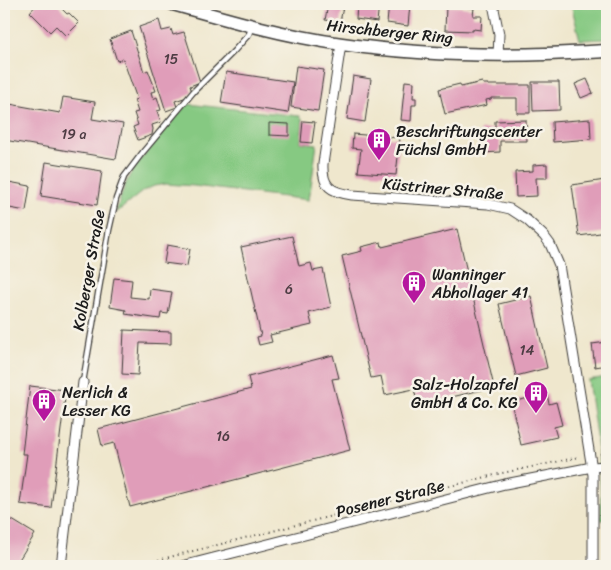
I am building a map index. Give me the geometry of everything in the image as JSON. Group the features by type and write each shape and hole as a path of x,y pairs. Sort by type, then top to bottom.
{"street":[{"name":"Hirschberger Ring","path":"173,4 294,36 392,50 445,55 498,56 607,51"},
{"path":"493,4 500,34 498,56"},
{"name":"Küstriner Straße","path":"341,44 323,164 323,175 326,184 333,190 352,195 498,206 518,214 536,227 550,244 559,265 593,474 593,566"},
{"name":"Kolberger Straße","path":"61,566 83,382"},
{"name":"Posener Straße","path":"182,566 504,484 592,467 607,466"}],"lane":[{"name":"Kolberger Straße","path":"83,382 109,230 116,199 124,177 186,101 249,34 252,25"}],"path":[{"path":"134,566 502,473 590,454 607,453"}],"green space":[{"path":"571,4 607,4 607,39 580,40"},
{"path":"187,104 300,116 303,121 301,142 317,144 309,200 166,184 154,186 143,191 116,213 124,187 133,170"},
{"path":"607,377 607,520 601,520 597,442 588,380"}],"building":[{"path":"37,4 57,4 79,23 66,36 56,26 50,32 30,12"},
{"path":"357,4 379,4 377,22 356,19"},
{"path":"389,4 410,4 408,26 387,23"},
{"path":"328,5 343,7 340,22 325,20"},
{"path":"446,6 474,8 473,16 482,16 481,30 445,30"},
{"path":"159,20 162,31 171,29 173,35 184,32 200,82 190,86 192,92 184,98 175,101 177,107 166,111 139,27"},
{"path":"131,31 144,72 148,70 156,91 151,92 153,99 157,97 161,110 157,111 161,122 152,125 152,135 138,140 133,127 138,125 134,113 138,112 134,100 137,99 123,59 117,61 110,39"},
{"path":"296,66 324,70 318,111 291,107"},
{"path":"226,72 293,82 288,113 221,103"},
{"path":"353,76 371,79 365,122 347,119"},
{"path":"587,79 593,93 581,98 575,84"},
{"path":"405,81 414,82 413,98 416,98 416,105 412,105 411,121 401,120"},
{"path":"482,82 488,85 530,85 530,113 517,113 517,98 491,98 486,100 487,105 445,114 439,89 460,84 461,87"},
{"path":"532,82 559,82 560,110 533,111"},
{"path":"63,97 95,102 92,119 123,124 116,159 4,140 4,103 60,113"},
{"path":"590,119 591,139 553,142 552,122"},
{"path":"526,120 527,141 500,141 500,152 481,153 480,130 495,129 495,121"},
{"path":"303,121 315,122 312,143 301,142"},
{"path":"269,123 289,124 289,136 269,135"},
{"name":"Beschriftungscenter Füchsl GmbH","path":"353,134 400,138 396,175 358,172 361,149 352,148"},
{"path":"46,162 102,171 97,205 41,196"},
{"path":"547,164 547,178 536,178 537,196 516,197 515,172 533,171 533,165"},
{"path":"605,180 607,232 579,236 572,185"},
{"path":"9,182 30,186 26,211 4,207"},
{"name":"Wanninger Abhollager 41","path":"457,229 494,387 418,405 414,389 385,395 381,376 371,378 342,256 362,251 361,247 381,242 382,247"},
{"path":"292,236 299,266 311,263 313,271 323,269 331,307 309,313 312,325 270,335 272,342 259,345 257,337 261,336 241,247"},
{"path":"167,245 190,249 187,266 164,263"},
{"path":"114,278 132,280 130,297 149,299 150,289 172,292 168,314 161,313 160,319 125,314 126,310 110,307"},
{"path":"531,296 547,368 516,376 499,304"},
{"path":"124,330 171,332 171,344 140,343 138,375 122,374"},
{"path":"607,342 607,365 595,367 592,344"},
{"path":"333,355 339,378 332,379 350,450 130,507 114,443 102,446 98,429 251,389 248,377"},
{"name":"Nerlich & Lesser KG","path":"30,386 66,390 51,508 20,504 27,454 22,454"},
{"name":"Salz-Holzapfel GmbH & Co. KG","path":"547,394 549,404 556,402 562,425 554,427 557,437 521,445 511,402"},
{"path":"4,515 35,534 15,566 4,566"}],"place":[{"name":"Beschriftungscenter Füchsl GmbH","path":"379,161"},
{"name":"Wanninger Abhollager 41","path":"414,304"},
{"name":"Salz-Holzapfel GmbH & Co. KG","path":"536,414"},
{"name":"Nerlich & Lesser KG","path":"44,422"}]}
